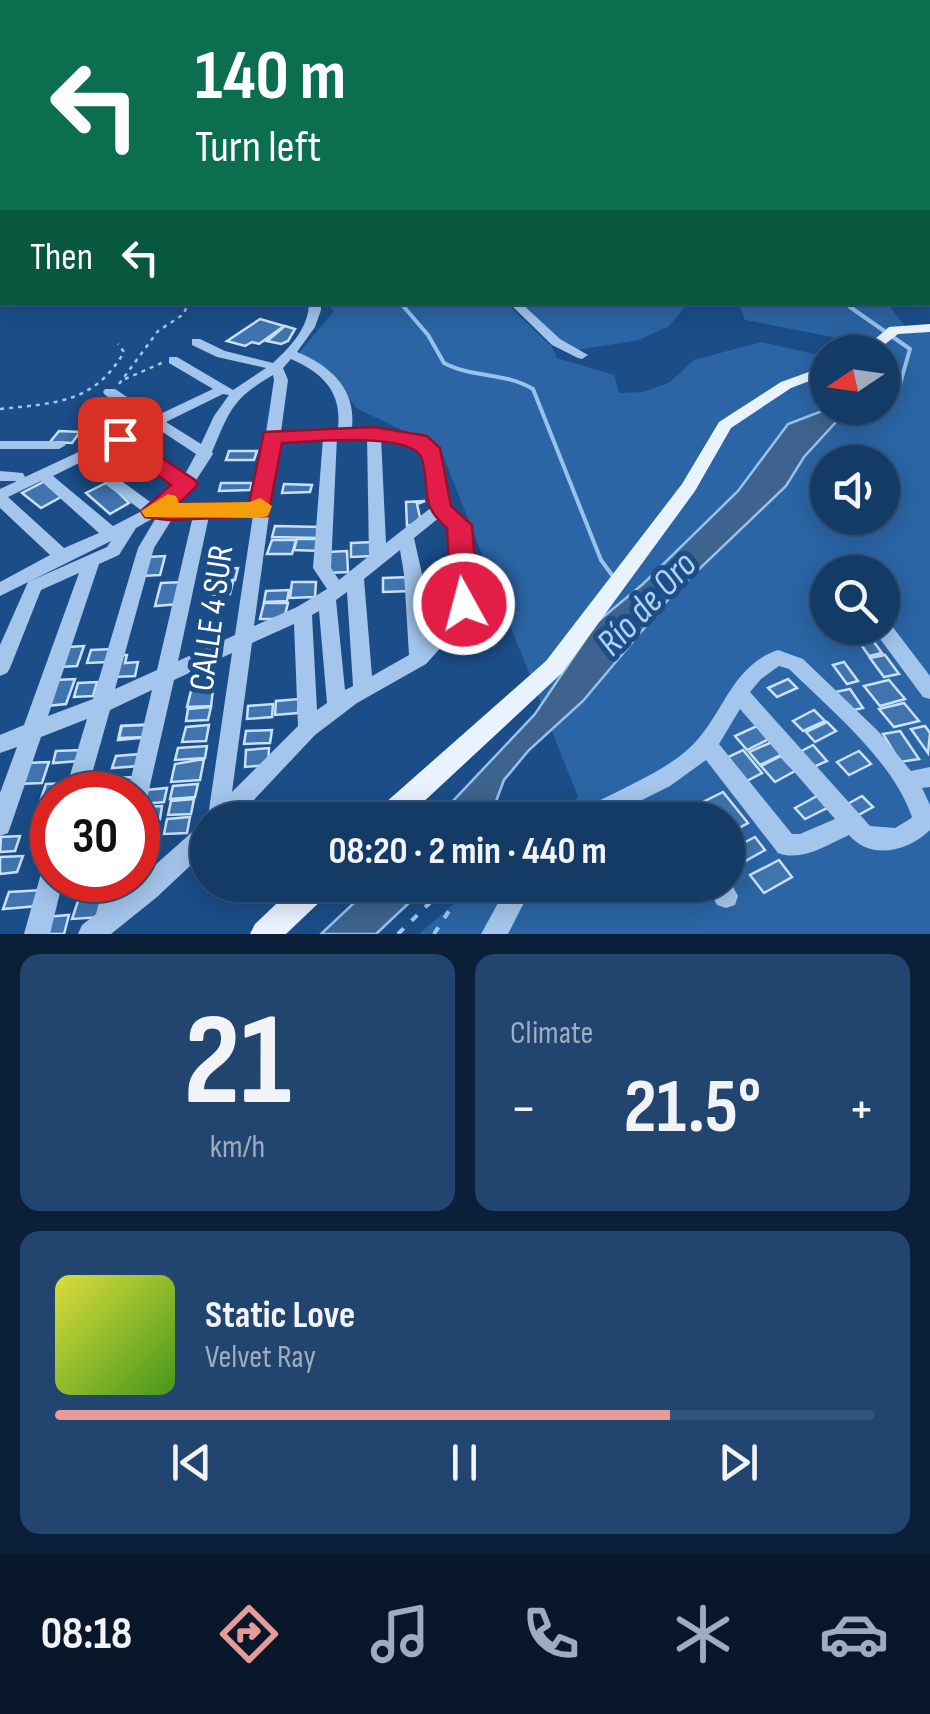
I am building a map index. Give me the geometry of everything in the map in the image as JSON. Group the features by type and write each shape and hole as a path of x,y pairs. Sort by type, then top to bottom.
{"main road":[{"path":"886,335 930,328"},
{"path":"405,802 554,667 608,600 700,471 725,425 786,385 810,375"},
{"path":"266,934 299,902"}],"street":[{"path":"60,555 0,497 276,367 314,319 316,305"},
{"path":"517,305 556,342 582,355"},
{"path":"196,342 221,354 276,367"},
{"path":"288,353 332,377 346,402 337,435 322,568 332,594 337,706"},
{"path":"173,360 229,392"},
{"name":"CALLE 4 SUR","path":"220,802 280,380 276,367"},
{"path":"110,392 206,454"},
{"path":"81,772 146,548 161,511 186,485 206,454 229,392"},
{"path":"374,434 378,558"},
{"path":"236,802 308,729 337,706 419,659 458,617 464,604 459,525 440,509 429,446 408,438 374,434 272,437"},
{"path":"120,439 186,485"},
{"path":"0,445 59,445"},
{"path":"81,458 161,511"},
{"path":"43,475 111,542"},
{"path":"0,476 18,476"},
{"path":"0,744 100,705 303,612 355,577 440,509"},
{"path":"0,668 34,586 92,560 132,523 161,511 259,510"},
{"path":"144,772 202,512"},
{"path":"406,537 413,574 419,659"},
{"path":"4,580 60,555 111,542 146,548"},
{"path":"0,825 92,560"},
{"path":"355,577 363,690"},
{"path":"303,612 308,729"},
{"path":"895,645 930,690"},
{"path":"618,802 686,766 707,744 738,693 768,661 788,659 919,779 924,820 915,831 886,841 874,840 852,823 738,693"},
{"path":"707,744 786,845 800,846 852,823"},
{"path":"99,927 148,890 190,850"},
{"path":"36,934 45,902"},
{"path":"99,927 109,902"},
{"path":"494,934 511,902"}],"path":[{"path":"110,392 124,380 158,331 184,314 187,305"},
{"path":"0,409 86,395 120,360 124,352 118,344"},
{"path":"124,380 173,360"},
{"path":"398,934 431,902"},
{"path":"434,934 455,902"}],"shaded area":[{"path":"328,305 508,305 552,347 557,358 614,375 619,393 644,392 670,382 694,360 761,342 810,353 810,425 900,425 900,335 822,335 745,320 740,307 889,305 908,330 930,330 930,934 419,934 456,902 745,902 745,802 572,802 578,797 440,448 356,408 329,370 298,354 334,311"},
{"path":"520,305 685,307 669,326 639,340 576,350 562,343"}],"water":[{"name":"Río de Oro","path":"810,416 810,425 833,425 815,445 810,445 786,486 673,594 583,701 529,750 504,780 496,802 452,802 535,714 597,622 643,584 738,491 788,424"},
{"path":"355,902 410,902 376,934 321,934"}],"building":[{"path":"260,319 284,326 259,344 245,346 227,341"},
{"path":"285,326 295,329 288,341 267,341"},
{"path":"59,431 80,432 72,443 50,442"},
{"path":"229,451 257,451 254,460 226,460"},
{"path":"47,480 61,497 41,508 22,493"},
{"path":"106,483 129,503 110,514 86,493"},
{"path":"221,483 252,483 250,490 219,491"},
{"path":"284,484 312,485 310,492 282,493"},
{"path":"425,501 417,504 421,522 407,526 406,502"},
{"path":"275,526 321,527 319,538 272,537"},
{"path":"297,539 324,539 321,551 294,550"},
{"path":"272,540 296,540 292,554 267,554"},
{"path":"374,542 374,556 351,557 351,543"},
{"path":"347,551 348,572 326,573 327,552"},
{"path":"165,556 160,575 142,576 148,557"},
{"path":"238,568 235,580 213,580 216,569"},
{"path":"412,577 412,591 383,592 383,578"},
{"path":"184,582 179,604 155,606 161,583"},
{"path":"233,582 230,594 209,595 212,583"},
{"path":"292,582 316,582 315,597 290,598"},
{"path":"289,590 287,601 264,602 266,591"},
{"path":"264,603 288,603 284,619 260,619"},
{"path":"861,645 876,645 882,653 869,656"},
{"path":"84,646 77,666 60,667 67,647"},
{"path":"113,649 109,662 87,663 91,650"},
{"path":"120,655 127,655 125,663 138,662 135,676 114,677"},
{"path":"885,655 899,674 884,677 870,658"},
{"path":"844,662 858,681 847,684 833,665"},
{"path":"75,679 66,704 46,706 55,680"},
{"path":"788,679 797,688 777,697 768,688"},
{"path":"889,680 905,699 880,706 864,686"},
{"path":"97,682 93,696 74,697 78,683"},
{"path":"850,689 863,708 849,711 835,692"},
{"path":"213,690 211,706 187,707 191,691"},
{"path":"299,699 298,713 275,715 276,701"},
{"path":"904,703 919,721 894,727 879,709"},
{"path":"273,704 272,717 247,719 248,706"},
{"path":"211,707 208,720 186,721 188,709"},
{"path":"814,710 825,721 803,731 793,721"},
{"path":"827,722 836,731 815,742 806,732"},
{"path":"152,724 149,737 118,740 121,726"},
{"path":"148,725 146,737 119,738 122,726"},
{"path":"209,725 206,741 182,742 186,727"},
{"path":"757,726 769,739 747,750 735,736"},
{"path":"925,726 930,733 928,753 911,729"},
{"path":"272,730 270,743 244,744 246,731"},
{"path":"900,731 919,759 900,762 883,734"},
{"path":"772,742 783,754 760,765 749,752"},
{"path":"813,745 827,761 809,769 796,754"},
{"path":"207,746 205,758 175,760 178,748"},
{"path":"269,748 268,765 245,767 246,750"},
{"path":"82,750 79,761 53,763 56,751"},
{"path":"743,750 762,773 741,784 722,760"},
{"path":"859,751 871,764 849,775 837,762"},
{"path":"142,754 139,766 112,768 116,756"},
{"path":"781,756 795,771 775,782 761,766"},
{"path":"204,759 200,780 171,782 175,764"},
{"path":"49,762 46,772 30,772 30,784 18,784 26,763"},
{"path":"198,784 195,797 170,799 173,786"},
{"path":"167,788 164,802 160,802 160,789"},
{"path":"723,792 731,802 703,802"},
{"path":"817,796 827,808 805,819 795,808"},
{"path":"862,796 873,807 855,817 844,806"},
{"path":"194,799 190,802 190,814 168,815 171,801"},
{"path":"190,817 187,833 164,834 167,819"},
{"path":"20,836 15,851 0,852 1,837"},
{"path":"755,837 765,850 745,861 745,842"},
{"path":"23,856 17,872 0,874 0,857"},
{"path":"779,860 792,877 764,893 750,875"},
{"path":"30,891 30,902 39,902 38,906 3,909 9,892"},
{"path":"78,902 105,902 102,917 72,919"},
{"path":"69,915 64,934 40,934 45,917"}],"waterway":[{"path":"402,305 406,310"},
{"path":"847,305 854,310"},
{"path":"404,307 428,335 444,363 533,389 601,560 612,575"},
{"path":"850,307 890,335"},
{"path":"900,342 910,349 900,384"}],"slow traffic":[{"path":"168,502 154,511 259,510 260,506"}],"route":[{"path":"120,439 186,485 154,511 168,512 259,510 272,437 374,434 420,441 432,453 440,509 459,525 464,604"}]}
